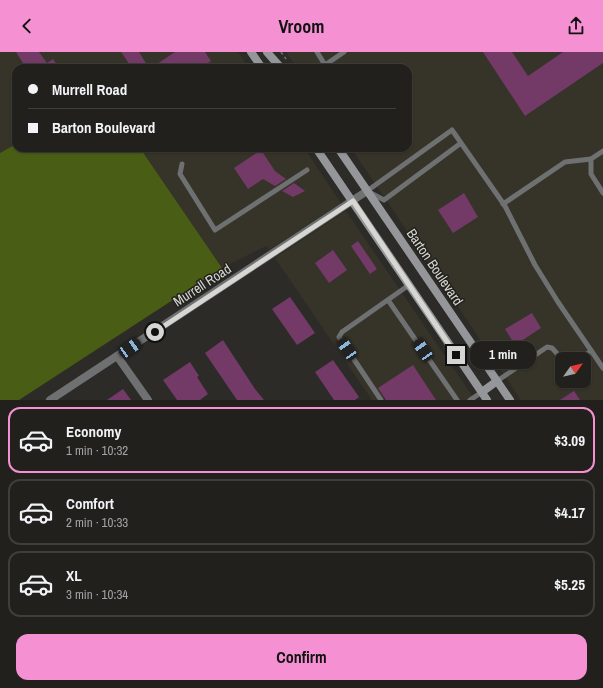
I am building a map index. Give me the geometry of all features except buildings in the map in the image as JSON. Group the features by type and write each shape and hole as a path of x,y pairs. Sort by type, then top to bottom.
{"main road":[{"path":"251,52 259,64"},
{"path":"266,52 278,64"},
{"path":"272,52 280,64"},
{"path":"319,152 487,400"},
{"name":"Barton Boulevard","path":"341,152 510,400"},
{"path":"482,392 497,381"}],"street":[{"name":"Murrell Road","path":"50,400 367,191"},
{"path":"117,356 148,400"}],"lane":[{"path":"317,52 325,64 344,52"},
{"path":"461,144 384,200 367,191 452,130 503,204 558,302 603,368"},
{"path":"503,204 565,162 590,159 603,151"},
{"path":"590,159 590,174 603,193"},
{"path":"182,164 180,174 215,230 307,170"},
{"path":"381,400 339,337 342,332 409,285"},
{"path":"388,300 457,400"},
{"path":"497,381 548,347 552,348 556,352"},
{"path":"470,400 482,392"}],"shaded area":[{"path":"0,52 238,52 246,64 12,64 12,146 0,153"},
{"path":"286,52 603,52 603,400 521,400 354,152 412,152 412,64 294,64"},
{"path":"143,152 307,152 341,203 269,250 266,246 222,268"},
{"path":"346,211 475,400 372,400 275,258"}],"green space":[{"path":"12,146 12,152 143,152 222,268 19,400 0,400 0,153"}],"route":[{"path":"155,332 353,201 456,355"}]}
